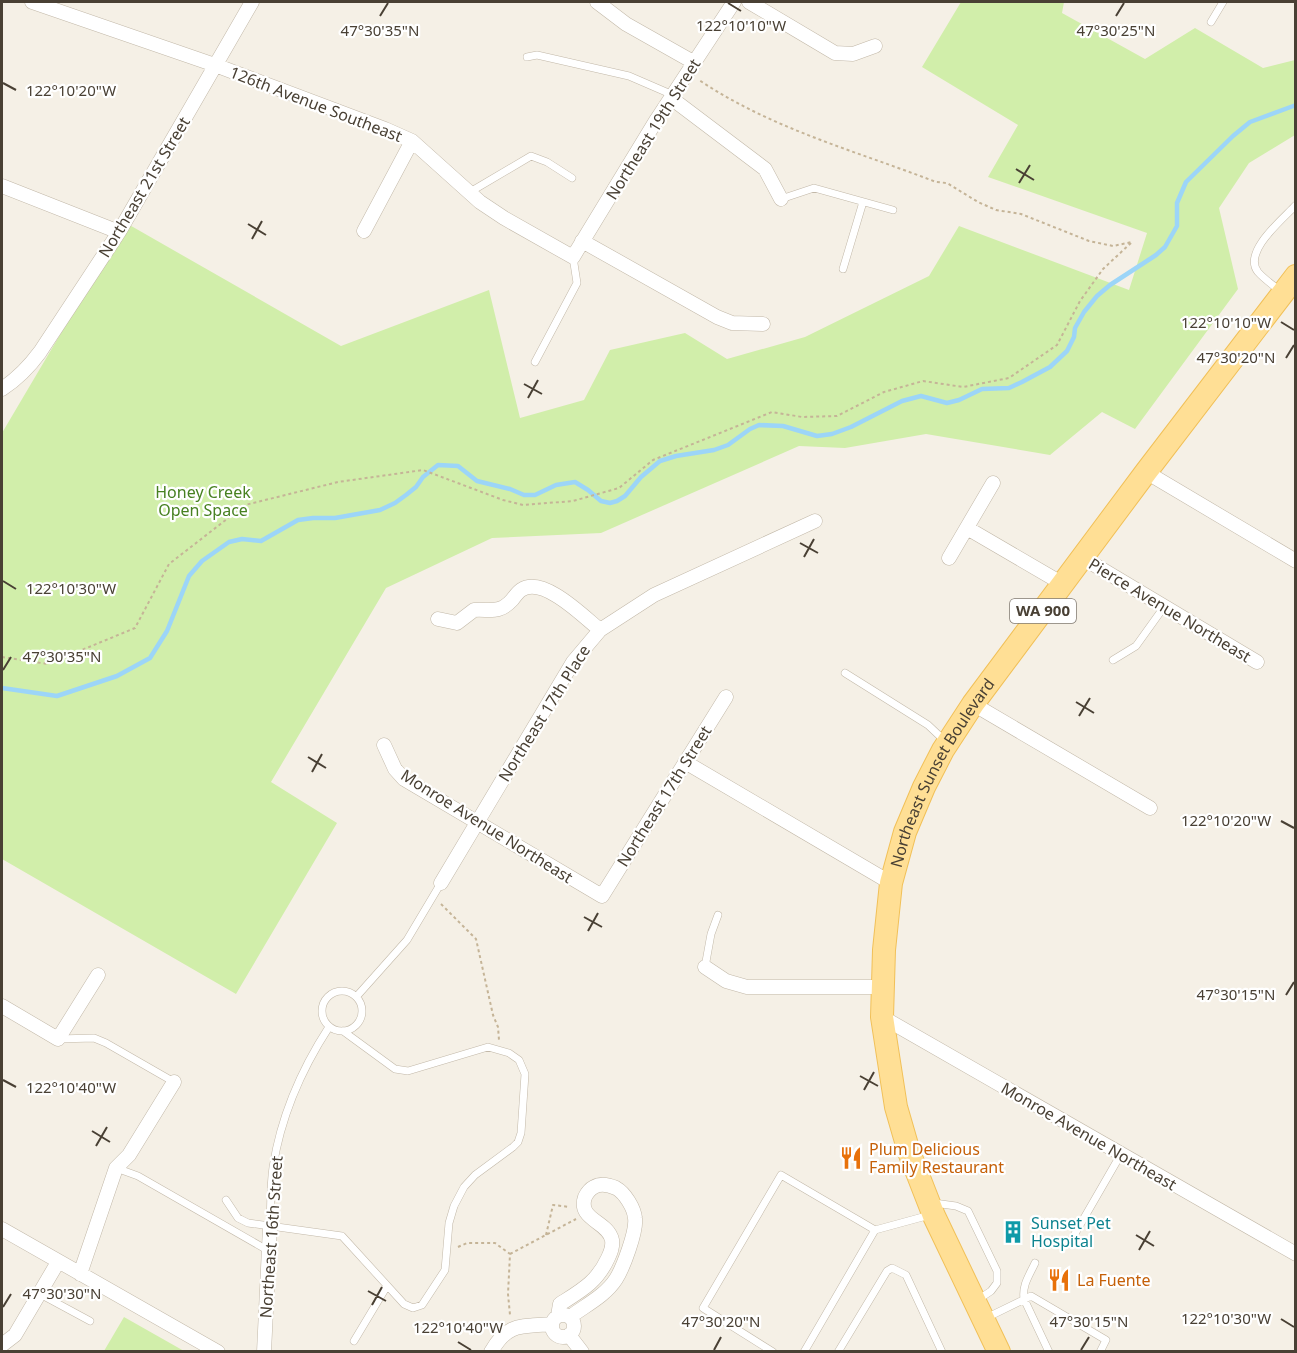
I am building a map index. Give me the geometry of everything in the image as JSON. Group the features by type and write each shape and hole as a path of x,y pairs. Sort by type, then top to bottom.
{"main road":[{"name":"Northeast Sunset Boulevard","path":"999,1352 931,1208 909,1152 896,1107 882,1017 884,950 891,883 905,832 924,787 947,744 973,704 1289,285"}],"street":[{"name":"126th Avenue Southeast","path":"32,2 215,65 386,129 412,141 480,202 573,257"},
{"name":"Northeast 21st Street","path":"2,388 28,368 119,232 252,2"},
{"path":"597,2 692,68"},
{"name":"Northeast 19th Street","path":"573,257 734,2"},
{"path":"749,2 835,53 853,54 875,46"},
{"path":"672,97 765,169 781,200"},
{"path":"364,231 412,141"},
{"path":"2,186 119,232"},
{"path":"582,241 717,317 732,323 763,324"},
{"path":"1146,472 1295,560"},
{"path":"949,558 993,483"},
{"name":"Northeast 17th Place","path":"441,883 573,662 600,630 654,594 815,521"},
{"path":"967,528 1063,584"},
{"name":"Pierce Avenue Northeast","path":"1083,558 1257,662"},
{"path":"438,619 457,623 474,610 497,610 505,606 520,590 535,586 557,595 600,630"},
{"name":"Northeast 17th Street","path":"602,896 726,696"},
{"path":"973,704 1150,808"},
{"name":"Monroe Avenue Northeast","path":"384,745 395,769 404,779 602,896"},
{"path":"685,762 891,883"},
{"path":"705,967 726,981 747,987 883,987"},
{"path":"2,1006 58,1039 98,975"},
{"name":"Monroe Avenue Northeast","path":"882,1017 1296,1254"},
{"path":"80,1274 116,1168 129,1155 174,1082"},
{"path":"491,1352 501,1335 511,1328 560,1319 605,1293 616,1279 636,1220 627,1200 619,1190 608,1185 592,1187 584,1200 585,1210 608,1230 612,1241 611,1251 601,1273 590,1284 560,1304 560,1319"},
{"name":"Northeast 16th Street","path":"264,1352 270,1227"},
{"path":"2,1229 218,1352"},
{"path":"2,1345 15,1335 58,1262"},
{"path":"560,1319 574,1327 568,1335 582,1352"}],"lane":[{"path":"1211,22 1223,2"},
{"path":"527,57 537,56 629,76 672,97"},
{"path":"470,192 531,156 547,162 572,178"},
{"path":"781,200 814,188 893,210"},
{"path":"843,269 863,202"},
{"path":"1289,285 1257,270 1254,259 1261,242 1296,205"},
{"path":"536,362 577,283 573,257"},
{"path":"1113,660 1137,646 1164,607"},
{"path":"845,673 928,725 947,744"},
{"path":"357,996 407,940 441,883"},
{"path":"705,967 706,954 718,915"},
{"path":"226,1200 238,1218 248,1223 342,1236 404,1304 413,1308 422,1305 445,1270 449,1223 454,1206 464,1187 475,1175 518,1142 521,1133 525,1074 519,1060 500,1049 488,1047 408,1071 395,1069 343,1031 329,1027 322,1014 325,1000 336,991 350,992 357,996 363,1010 357,1025 343,1031"},
{"name":"Northeast 16th Street","path":"270,1227 273,1170 286,1110 294,1090 329,1027"},
{"path":"58,1039 93,1038 106,1043 174,1082"},
{"path":"1069,1244 1121,1154"},
{"path":"116,1168 138,1176 269,1251"},
{"path":"773,1352 703,1308 780,1175 875,1230"},
{"path":"804,1352 875,1230 931,1208 956,1206 968,1211 997,1271 997,1283 979,1310"},
{"path":"1035,1263 1024,1283 1024,1299 1049,1352"},
{"path":"838,1352 887,1271 892,1268 906,1275 942,1352"},
{"path":"354,1341 387,1286"},
{"path":"40,1294 90,1321"},
{"path":"979,1310 1031,1296 1106,1340 1100,1352"}],"path":[{"path":"2,657 48,664 135,628 169,564 245,505 338,482 423,470 502,500 523,505 583,498 619,488 653,460 772,412 802,417 837,416 884,392 923,381 963,387 1009,378 1057,345 1080,301 1102,269 1132,242 1113,246 1089,241 1021,214 996,210 947,183 936,182 774,122 724,96 692,68"},
{"path":"434,897 476,939 493,1015 498,1026 500,1049"},
{"path":"546,1235 552,1204 585,1210"},
{"path":"510,1254 546,1235 585,1210"},
{"path":"447,1251 467,1244 495,1243 510,1254"},
{"path":"510,1254 508,1294 511,1328"}],"green space":[{"name":"Honey Creek Open Space","path":"961,2 1064,2 1062,13 1145,59 1195,28 1263,68 1295,60 1295,135 1249,163 1219,208 1238,289 1135,429 1102,412 1050,455 926,434 845,448 799,446 601,533 492,538 386,588 271,782 337,823 236,994 2,859 2,433 126,223 341,346 489,290 520,418 584,400 610,350 685,333 727,359 805,337 929,276 959,226 1129,290 1147,233 988,177 1018,125 922,67"},
{"path":"124,1317 184,1351 104,1351"}],"waterway":[{"path":"2,688 57,696 117,676 150,658 167,631 189,576 202,561 229,542 242,539 261,541 298,520 335,518 380,510 406,495 438,465 458,466 477,481 524,495 535,495 556,485 575,482 601,501 610,503 625,496 641,477 660,461 728,445 759,425 783,426 817,436 832,434 902,401 921,396 947,403 982,389 1009,388 1050,367 1067,351 1074,337 1075,328 1097,296 1165,247 1177,226 1177,203 1186,182 1250,122 1296,105"}],"place":[{"name":"Plum Delicious Family Restaurant","path":"851,1158"},
{"name":"Sunset Pet Hospital","path":"1013,1232"},
{"name":"La Fuente","path":"1059,1280"}]}
